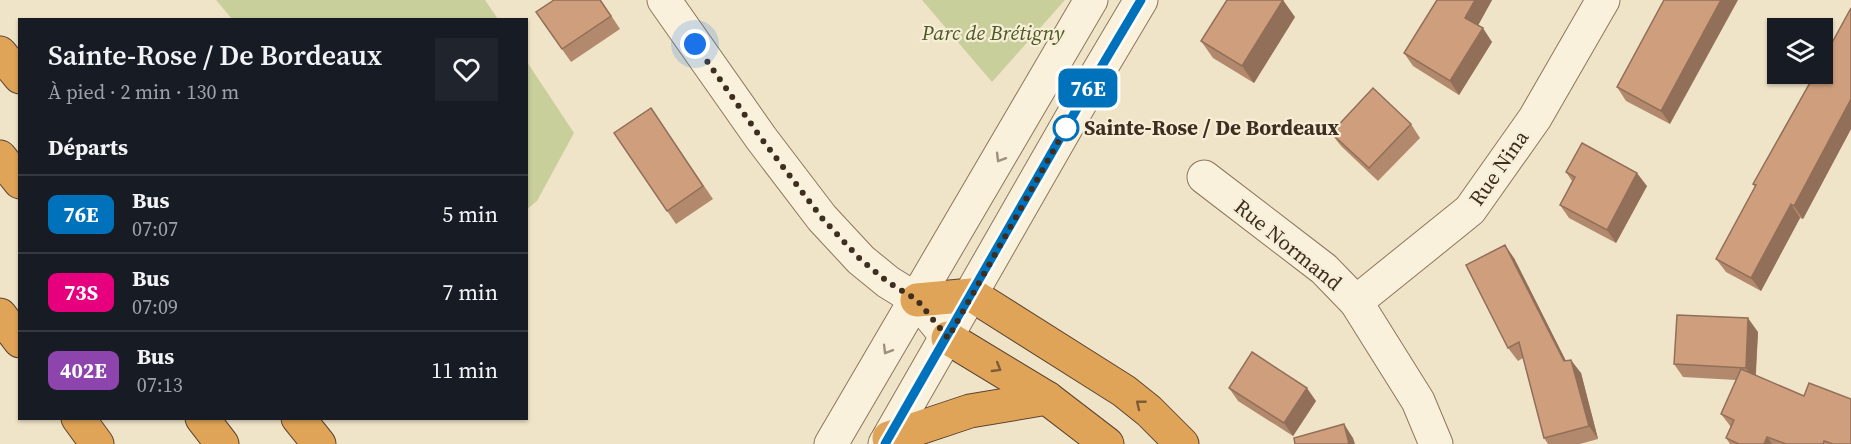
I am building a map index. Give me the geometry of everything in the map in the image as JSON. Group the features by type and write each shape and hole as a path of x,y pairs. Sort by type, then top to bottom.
{"highway":[{"path":"0,53 18,75"},
{"path":"0,157 18,180"},
{"path":"917,300 972,295 1124,391 1149,411 1182,444"},
{"path":"0,315 18,338"},
{"path":"948,338 1047,398 1107,444"},
{"path":"887,441 970,411 1047,398"},
{"path":"79,420 97,444"},
{"path":"204,420 222,444"},
{"path":"300,420 319,444"}],"street":[{"path":"664,0 761,138 822,218 861,260 888,282 917,300 948,338"},
{"path":"831,444 1091,0"},
{"path":"887,441 1141,0"},
{"name":"Rue Nina","path":"1356,302 1470,210 1535,117 1603,0"},
{"name":"Rue Normand","path":"1204,177 1324,269 1356,302 1418,401 1436,444"}],"green space":[{"path":"216,0 485,0 497,18 231,18"},
{"name":"Parc de Brétigny","path":"922,0 1065,0 992,82"},
{"path":"528,64 574,133 537,201 528,208"}],"building":[{"path":"554,0 600,0 611,16 562,49 536,12"},
{"path":"1227,0 1283,0 1242,66 1201,41"},
{"path":"1437,0 1475,0 1465,18 1483,28 1450,81 1404,53"},
{"path":"1664,0 1721,0 1661,111 1617,87"},
{"path":"1851,8 1851,99 1794,206 1791,204 1751,278 1716,259 1756,185 1753,184 1809,84 1833,84 1833,41"},
{"path":"1373,88 1411,124 1369,168 1331,133"},
{"path":"651,108 703,186 667,211 614,133"},
{"path":"1582,143 1637,173 1607,230 1560,205 1575,177 1566,172"},
{"path":"1505,245 1564,361 1571,360 1589,426 1544,438 1519,342 1508,348 1466,265"},
{"path":"1677,315 1748,318 1746,368 1674,364"},
{"path":"1252,352 1307,388 1284,423 1229,388"},
{"path":"1741,369 1804,396 1809,383 1851,399 1851,444 1833,444 1824,441 1823,444 1786,444 1767,437 1764,444 1739,444 1726,438 1734,420 1721,414"},
{"path":"1344,424 1349,444 1295,444 1294,438"}],"bus line":[{"name":"76E","path":"885,444 1141,0"}],"place":[{"name":"Sainte-Rose / De Bordeaux","path":"1066,128"}],"route":[{"path":"695,44 761,138 822,218 861,260 899,290 917,300 948,338 1066,128"}]}
